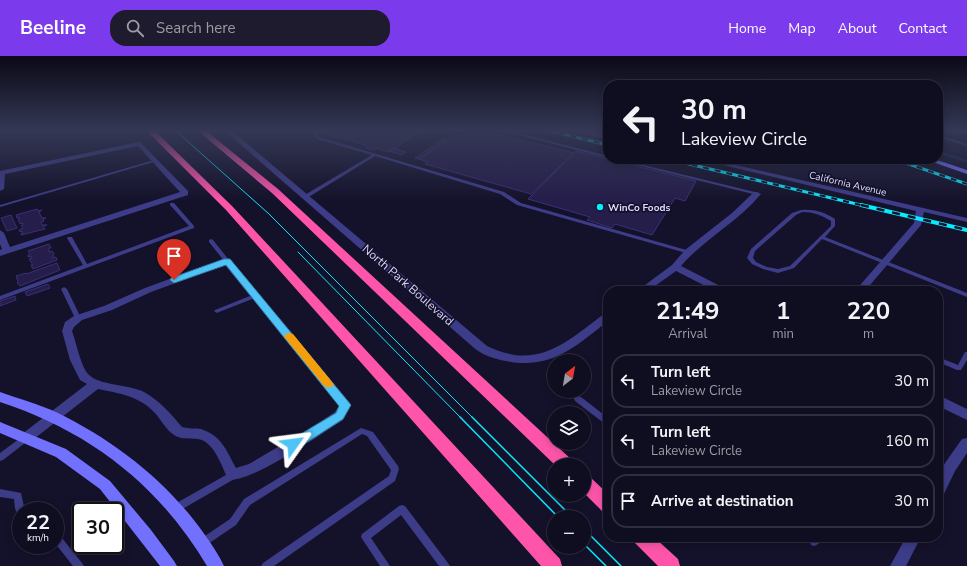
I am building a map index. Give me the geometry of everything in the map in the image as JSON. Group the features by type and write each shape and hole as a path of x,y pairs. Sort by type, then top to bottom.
{"highway":[{"path":"173,154 229,208 553,566"},
{"path":"229,154 275,191 559,458"},
{"path":"591,489 603,500"},
{"path":"646,542 671,566"}],"main road":[{"path":"943,164 967,172"},
{"path":"0,397 53,417 108,450 138,472 176,508 202,543 216,566"},
{"path":"0,427 60,453 105,485 169,566"}],"street":[{"path":"0,189 1,173 92,154"},
{"path":"0,233 4,252 185,193 148,154"},
{"name":"North Park Boulevard","path":"255,154 485,350 519,359 548,357 566,347 603,320"},
{"name":"California Avenue","path":"722,164 967,220"},
{"path":"649,286 675,267 688,252 735,215 757,194"},
{"path":"864,286 918,222 920,210"},
{"path":"227,261 345,405 340,416 321,428 252,469 233,475 216,444 210,438 199,434 187,434 178,431 157,407 139,395 96,384 84,377 76,360 67,331 69,325 78,318 108,308 148,290 227,261"},
{"path":"675,267 713,286"},
{"path":"26,438 96,384"},
{"path":"943,403 967,415"},
{"path":"943,481 950,467 967,444"},
{"path":"898,566 911,542"}],"lane":[{"path":"371,154 502,193 519,204 688,252"},
{"path":"305,197 375,155"},
{"path":"0,206 155,161"},
{"path":"634,164 757,194"},
{"path":"0,298 192,227 172,204"},
{"path":"801,211 811,211 823,214 833,220 833,226 822,237 792,267 778,271 765,268 754,263 750,258 754,250 794,214 801,211"},
{"path":"822,237 943,286"},
{"path":"70,238 86,266"},
{"path":"210,241 227,261"},
{"path":"943,286 967,296"},
{"path":"64,289 78,318"},
{"path":"216,312 255,296"},
{"path":"943,361 958,368 967,354"},
{"path":"578,399 603,418"},
{"path":"202,543 233,522 247,502 361,431 370,434 395,469 392,478 266,566"},
{"path":"0,458 26,438"},
{"path":"176,508 233,475"},
{"path":"0,493 18,496 19,502"},
{"path":"385,566 365,537 402,509 445,566"},
{"path":"64,547 79,566"}],"building":[{"path":"421,154 427,154 419,159 415,158"},
{"path":"427,154 573,154 531,194 425,164 428,162 419,159"},
{"path":"573,154 587,154 603,158 603,164 628,164 696,181 685,201 675,198 652,235 615,224 612,228 587,220 590,217 528,199"},
{"path":"37,209 38,211 42,210 39,212 42,218 46,218 41,222 42,225 47,225 43,226 45,229 21,235 23,233 19,230 23,228 21,226 23,223 20,224 18,219 20,219 19,217 17,218 16,215"},
{"path":"11,215 17,228 7,231 1,218"},
{"path":"49,244 51,248 49,248 49,252 52,251 54,254 52,258 56,257 57,260 33,269 31,265 33,265 29,259 32,258 31,256 28,257 30,254 28,251"},
{"path":"57,263 60,270 20,286 17,283 16,276"},
{"path":"48,284 50,288 27,296 25,292"},
{"path":"15,296 16,300 0,306 0,301"}],"waterway":[{"path":"944,154 967,161"}],"tram line":[{"path":"202,154 269,214 565,510"},
{"path":"298,252 461,418"},
{"path":"460,417 551,510"},
{"path":"591,536 621,566"},
{"path":"591,551 606,566"}],"railway":[{"path":"689,164 865,206"},
{"path":"909,164 967,184"},
{"path":"861,205 967,230"}],"slow traffic":[{"path":"289,337 328,385"}],"place":[{"name":"WinCo Foods","path":"600,207"}],"route":[{"path":"174,280 227,261 345,405 340,416 293,444"}]}
